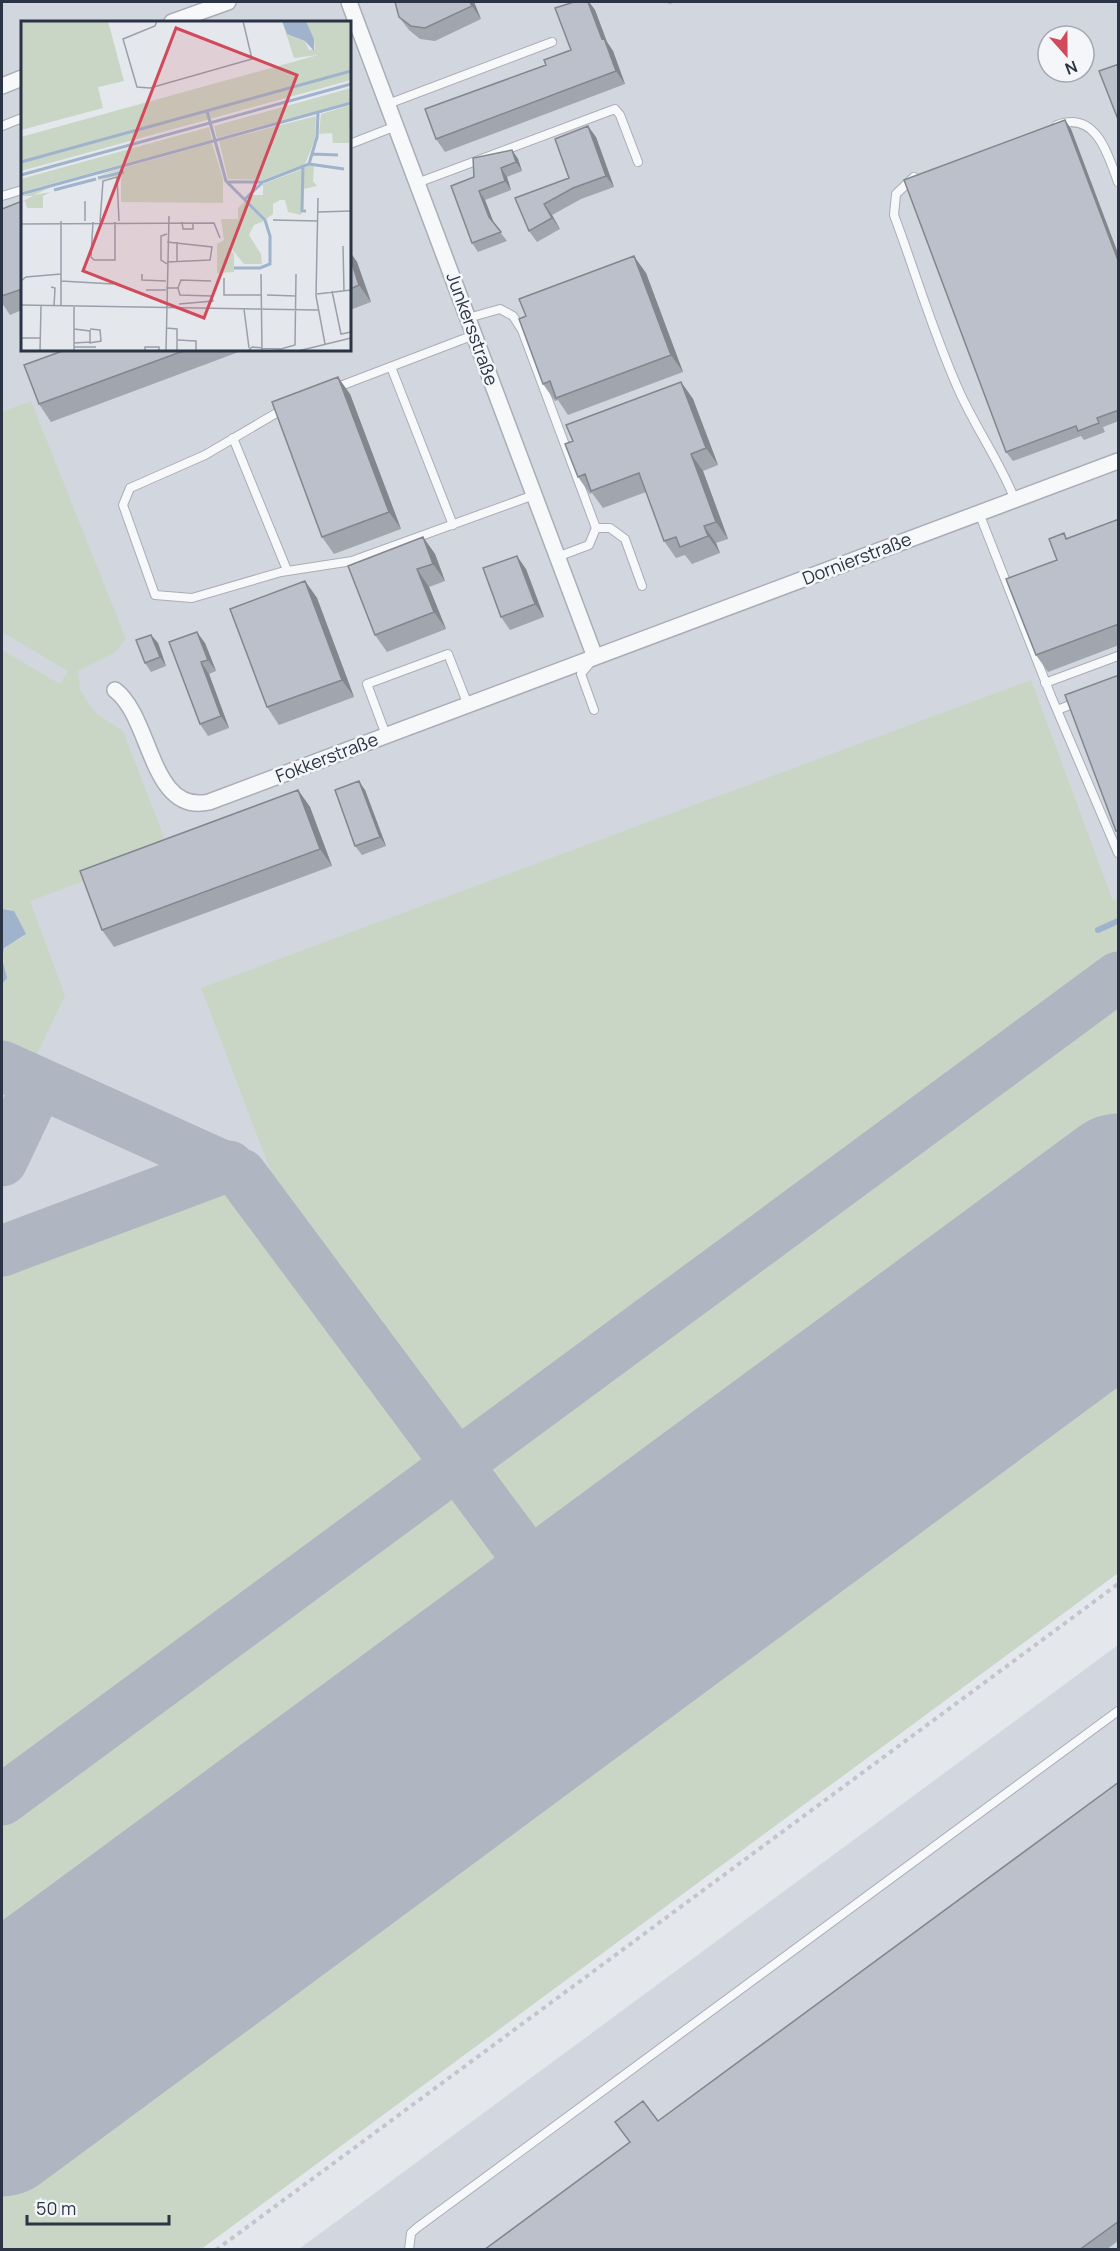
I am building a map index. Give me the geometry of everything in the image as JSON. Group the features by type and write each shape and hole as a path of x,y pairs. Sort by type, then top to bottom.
{"street":[{"path":"175,21 228,2"},
{"name":"Junkersstraße","path":"349,2 595,657"},
{"path":"2,86 21,78"},
{"name":"Dornierstraße","path":"595,657 1119,461"},
{"name":"Fokkerstraße","path":"115,690 134,711 166,786 176,796 188,801 209,802 595,657"}],"lane":[{"path":"388,104 552,42"},
{"path":"417,183 615,109 620,115 638,162"},
{"path":"2,126 21,118"},
{"path":"1053,126 1064,122 1088,125 1103,141 1119,182"},
{"path":"351,144 396,126"},
{"path":"921,175 910,179 896,194 894,215 959,391 980,434 1004,472 1015,500"},
{"path":"2,196 21,190"},
{"path":"468,318 500,309 518,321 596,528 589,545 557,557"},
{"path":"330,390 474,335"},
{"path":"391,367 453,525"},
{"path":"290,406 205,455 130,488 123,505 155,595 192,598 288,570 352,561 534,495"},
{"path":"233,438 288,570"},
{"path":"979,513 1045,683 1119,853"},
{"path":"596,528 610,528 624,538 642,586"},
{"path":"386,735 367,684 448,654 468,705"},
{"path":"1045,683 1119,656"},
{"path":"594,710 581,674 595,657"},
{"path":"1057,710 1088,698"},
{"path":"409,2250 411,2234 418,2227 1119,1711"}],"path":[{"path":"216,2250 1119,1584"}],"shaded area":[{"path":"2,2 1118,2 1118,1573 201,2249 2,2250"},
{"path":"1118,1645 1118,2249 299,2249"}],"green space":[{"path":"31,401 126,639 114,653 78,671 80,689 97,714 123,731 169,850 30,901 65,996 31,1066 2,1053 2,984 6,980 3,953 9,944 24,937 11,909 2,909 2,650 60,684 68,671 2,632 2,412"},
{"path":"1031,680 1113,901 1118,897 1118,959 476,1433 460,1430 273,1177 201,988"},
{"path":"1118,995 1118,1137 552,1555 484,1463"},
{"path":"2,1079 13,1085 18,1094 2,1128"},
{"path":"230,1193 425,1457 423,1471 2,1783 2,1277"},
{"path":"1118,1220 1118,1573 201,2249 2,2249 2,2043"},
{"path":"448,1489 516,1580 2,1960 2,1818"}],"water":[{"path":"2,909 14,911 26,934 4,948 2,958"},
{"path":"2,958 7,978 2,984"}],"building":[{"path":"395,2 470,2 472,6 425,28 411,26 399,17"},
{"path":"574,2 588,2 616,71 436,139 425,109 546,65 544,60 571,50 555,8"},
{"path":"1119,64 1119,122 1099,71"},
{"path":"1065,120 1119,263 1119,410 1097,418 1099,423 1078,431 1076,426 1006,452 904,180"},
{"path":"588,126 606,176 573,188 544,204 552,218 529,231 515,198 569,178 555,139"},
{"path":"512,150 516,162 501,168 505,181 479,191 489,217 501,232 472,243 451,186 474,177 473,158"},
{"path":"21,201 21,289 2,296 2,209"},
{"path":"634,256 671,355 556,398 550,381 543,384 519,319 526,316 519,299"},
{"path":"351,261 359,285 351,289"},
{"path":"62,351 183,351 39,404 24,365"},
{"path":"338,377 389,512 322,537 272,402"},
{"path":"681,382 706,448 691,454 716,522 704,526 708,536 680,547 676,537 664,541 639,473 591,491 585,474 578,477 565,444 573,441 566,425"},
{"path":"1119,519 1119,624 1036,655 1006,579 1057,560 1049,539 1064,533 1066,539"},
{"path":"423,537 433,564 417,569 434,612 375,635 348,566"},
{"path":"517,556 535,604 501,617 483,568"},
{"path":"305,581 342,680 267,707 230,609"},
{"path":"197,632 208,660 201,662 221,716 200,724 169,642"},
{"path":"151,635 160,657 145,663 136,640"},
{"path":"1119,675 1119,830 1116,831 1065,695"},
{"path":"359,781 380,837 355,846 335,790"},
{"path":"298,790 320,849 102,930 80,871"},
{"path":"1119,1782 1119,2221 1079,2250 484,2250 630,2142 615,2122 643,2101 658,2121"}],"waterway":[{"path":"1098,930 1118,921"}],"taxiway":[{"path":"2,1800 1118,977"},
{"path":"2,1066 241,1174 616,1678"},
{"path":"2,1161 39,1083"},
{"path":"2,1251 229,1166"}],"runway":[{"path":"2,2001 1118,1178"},
{"path":"2,2132 1118,1307"}]}
